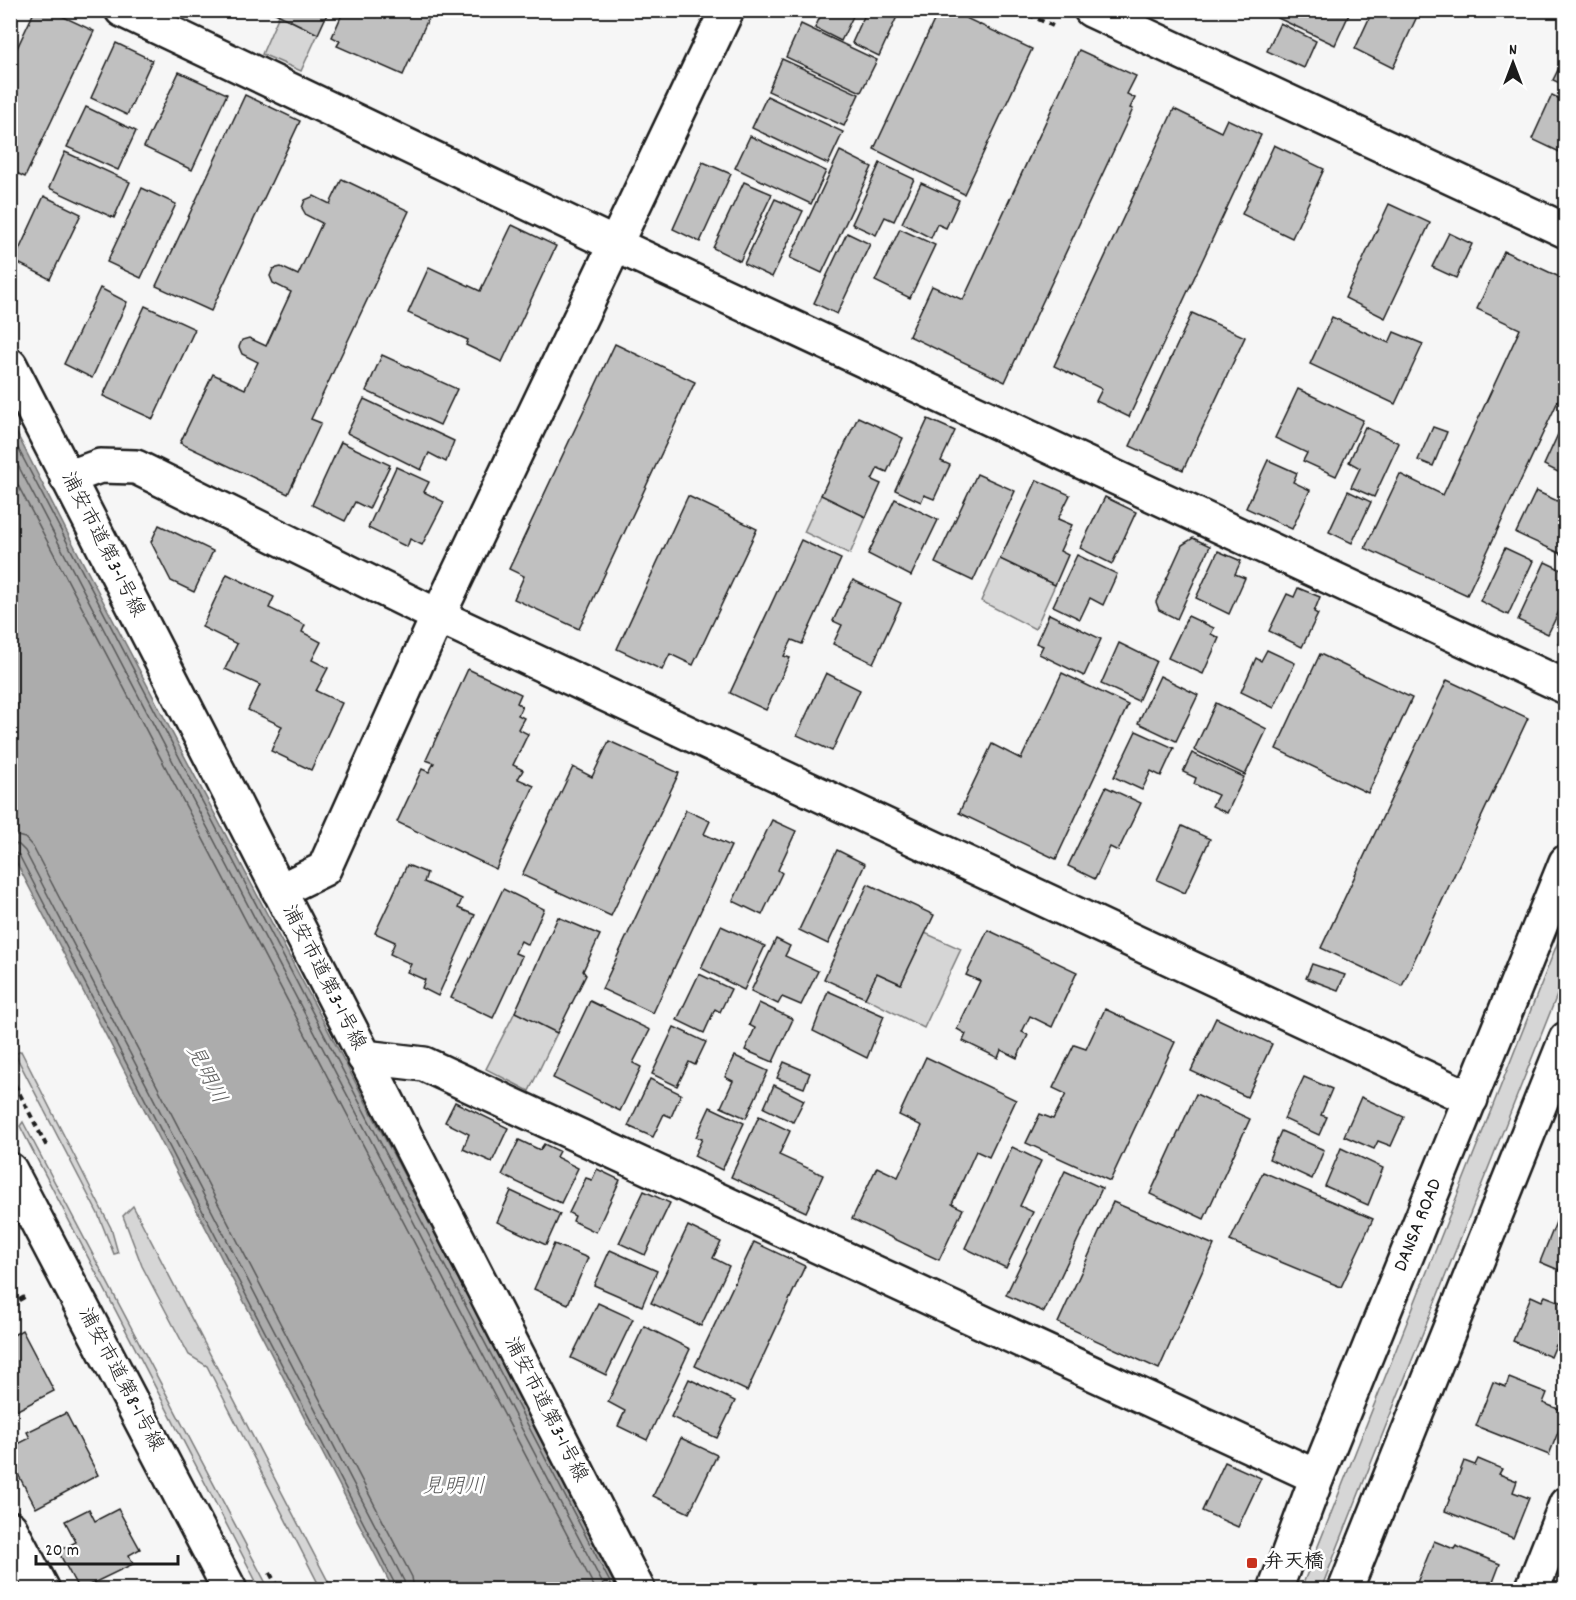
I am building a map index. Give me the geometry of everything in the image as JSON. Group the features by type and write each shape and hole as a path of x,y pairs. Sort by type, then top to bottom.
{"street":[{"path":"122,10 616,245 1566,687"},
{"path":"279,891 324,869 438,616 727,10"},
{"path":"1091,10 1566,231"},
{"name":"浦安市道第3-1号線","path":"10,365 638,1590"},
{"path":"67,478 100,466 136,467 438,616 1471,1099"},
{"name":"DANSA ROAD","path":"1275,1590 1317,1477 1566,862"},
{"path":"1345,1590 1566,1039"},
{"path":"364,1057 424,1064 1317,1477"},
{"name":"浦安市道第8-1号線","path":"10,1170 230,1590"},
{"path":"1532,1590 1566,1504"},
{"path":"10,1528 43,1590"}],"shaded area":[{"path":"279,15 318,34 301,71 262,54"},
{"path":"821,495 866,517 850,554 804,532"},
{"path":"1000,559 1055,585 1035,629 981,601"},
{"path":"1565,924 1565,975 1321,1589 1301,1589"},
{"path":"925,933 961,949 924,1028 865,998 877,973 901,984"},
{"path":"515,1012 557,1033 529,1091 486,1069"},
{"path":"21,1051 111,1228 118,1253 114,1254 98,1214 15,1054"},
{"path":"23,1122 269,1589 260,1589 20,1126"},
{"path":"133,1206 332,1589 321,1589 207,1366 189,1355 142,1266 123,1216"}],"water":[{"name":"見明川","path":"10,420 621,1589 393,1589 11,852"}],"building":[{"path":"35,10 49,10 94,31 25,177 10,170 10,63"},
{"path":"269,10 329,10 318,34"},
{"path":"344,10 432,10 403,75 337,46 340,41 332,37"},
{"path":"823,10 856,10 841,41 815,28"},
{"path":"867,10 900,10 879,56 852,43"},
{"path":"939,10 949,10 1032,49 964,194 874,149"},
{"path":"1281,10 1351,10 1335,45 1278,18"},
{"path":"1373,10 1420,10 1393,68 1355,49"},
{"path":"1280,23 1316,41 1304,68 1267,51"},
{"path":"801,24 877,60 861,92 786,57"},
{"path":"116,43 152,60 127,115 91,98"},
{"path":"1079,50 1136,76 1127,94 1135,98 1130,108 1133,109 1005,382 909,336 932,286 963,300"},
{"path":"1566,54 1566,86 1553,80"},
{"path":"782,59 859,94 844,126 768,91"},
{"path":"179,72 227,94 192,170 144,147"},
{"path":"245,95 300,121 211,311 156,286"},
{"path":"1552,95 1566,102 1566,155 1532,139"},
{"path":"767,96 843,132 828,164 752,128"},
{"path":"86,107 136,131 118,170 67,147"},
{"path":"1174,109 1221,132 1227,119 1261,135 1129,417 1096,401 1102,389 1054,366"},
{"path":"750,136 826,171 811,204 735,168"},
{"path":"1274,145 1324,169 1292,238 1242,214"},
{"path":"840,151 872,167 822,273 790,258"},
{"path":"65,152 130,182 114,218 49,188"},
{"path":"703,162 731,174 700,242 673,229"},
{"path":"880,163 914,179 894,221 885,217 876,235 852,224"},
{"path":"342,179 409,211 311,419 321,423 288,494 180,443 213,374 245,389 258,362 242,354 239,347 242,340 249,338 266,346 291,292 273,283 270,276 273,269 281,267 298,275 322,223 306,215 302,208 305,200 314,196 330,204"},
{"path":"744,182 772,194 740,261 713,248"},
{"path":"921,183 959,200 946,228 937,224 931,238 902,223"},
{"path":"142,188 176,204 141,278 107,262"},
{"path":"44,196 81,214 50,279 14,261"},
{"path":"775,199 803,211 772,277 744,264"},
{"path":"1389,204 1430,223 1385,318 1345,298"},
{"path":"512,225 556,246 502,362 466,345 468,340 408,313 429,267 480,291"},
{"path":"900,229 935,245 910,298 875,281"},
{"path":"847,233 870,244 837,314 814,303"},
{"path":"1449,233 1472,244 1456,278 1432,267"},
{"path":"1504,251 1566,280 1566,384 1467,595 1365,548 1400,474 1443,495 1520,329 1477,309"},
{"path":"100,288 127,302 92,378 64,364"},
{"path":"145,306 195,329 153,419 103,396"},
{"path":"1192,313 1245,337 1183,470 1130,446"},
{"path":"1332,317 1389,343 1394,332 1423,344 1395,404 1310,364"},
{"path":"615,344 695,382 579,629 514,599 524,576 509,569"},
{"path":"382,355 457,389 440,425 366,391"},
{"path":"1298,389 1363,420 1336,476 1303,461 1307,453 1275,438"},
{"path":"364,399 454,441 446,462 429,453 421,470 347,433"},
{"path":"858,417 903,438 887,472 878,468 872,480 881,484 866,517 821,495"},
{"path":"928,419 955,431 941,461 950,465 934,499 924,495 921,502 895,490"},
{"path":"1566,419 1566,476 1544,465"},
{"path":"1365,427 1399,443 1374,497 1351,487 1360,468 1349,462"},
{"path":"1433,427 1447,432 1433,466 1418,460"},
{"path":"341,442 390,465 369,509 355,502 345,521 312,505"},
{"path":"1268,460 1297,473 1293,482 1310,490 1292,529 1246,508"},
{"path":"396,467 429,482 424,492 444,502 422,545 410,539 407,547 368,528"},
{"path":"977,474 1015,491 973,581 935,563"},
{"path":"1037,480 1070,495 1058,519 1072,525 1060,551 1068,555 1055,585 1000,559"},
{"path":"1348,491 1371,502 1352,543 1329,532"},
{"path":"1536,491 1566,505 1566,556 1516,533"},
{"path":"688,496 757,529 693,665 670,654 662,670 617,649"},
{"path":"1105,497 1136,512 1112,564 1080,548"},
{"path":"895,499 938,520 911,576 868,554"},
{"path":"159,525 213,551 194,592 171,581 151,542"},
{"path":"1193,538 1210,546 1177,619 1159,610 1156,602 1182,545"},
{"path":"801,540 841,559 802,644 792,640 784,656 790,658 766,710 730,693"},
{"path":"1505,548 1533,561 1508,615 1480,601"},
{"path":"1218,551 1241,561 1235,574 1245,578 1229,614 1196,598"},
{"path":"1077,555 1117,574 1103,605 1090,598 1080,619 1053,606"},
{"path":"1545,562 1566,572 1566,597 1548,634 1518,620"},
{"path":"227,574 274,597 269,608 305,625 302,632 321,642 312,660 328,668 316,691 342,703 311,770 271,751 282,726 248,710 260,685 225,669 237,644 202,627"},
{"path":"853,580 901,603 873,663 833,644 842,625 833,621"},
{"path":"1298,588 1320,597 1314,612 1318,614 1302,647 1269,631 1287,594 1294,597"},
{"path":"1049,614 1101,639 1084,676 1039,654 1043,646 1036,643"},
{"path":"1188,616 1214,628 1211,634 1219,638 1203,674 1168,658"},
{"path":"1566,627 1566,648 1558,644"},
{"path":"1119,643 1156,661 1138,701 1101,684"},
{"path":"1267,650 1295,663 1274,708 1241,692 1256,658 1261,661"},
{"path":"1320,654 1412,698 1368,793 1276,749"},
{"path":"468,669 521,694 517,703 522,706 518,715 524,718 518,729 528,734 513,765 523,770 518,779 534,786 496,869 397,822 422,769 429,772 434,763 426,760"},
{"path":"826,673 860,690 832,751 797,735"},
{"path":"1062,673 1128,705 1056,859 959,813 992,744 1021,759"},
{"path":"1160,676 1198,695 1176,741 1138,723"},
{"path":"1447,680 1528,718 1402,986 1321,948"},
{"path":"1216,703 1267,729 1245,775 1194,750"},
{"path":"1136,731 1174,748 1161,776 1151,771 1142,790 1114,777"},
{"path":"609,741 679,773 611,916 522,875 573,767 592,777"},
{"path":"1192,753 1244,777 1227,813 1212,806 1218,795 1194,784 1196,778 1183,772"},
{"path":"1106,787 1141,803 1118,851 1110,847 1095,879 1068,866"},
{"path":"686,810 710,821 704,834 731,846 653,1013 602,989"},
{"path":"772,820 796,831 778,870 782,873 762,915 733,901"},
{"path":"1182,826 1210,839 1185,893 1157,880"},
{"path":"837,850 865,864 828,944 799,930"},
{"path":"407,865 427,873 424,882 462,899 458,908 475,915 438,996 422,988 425,980 407,972 411,964 390,954 395,942 375,933"},
{"path":"868,884 934,915 901,984 877,973 865,998 824,979"},
{"path":"503,889 544,909 528,945 521,941 515,953 522,956 493,1018 451,998"},
{"path":"558,917 600,935 583,971 586,975 557,1033 515,1012"},
{"path":"721,926 765,946 744,990 701,968"},
{"path":"988,930 1077,972 1052,1027 1030,1016 1022,1032 1028,1035 1017,1058 1001,1050 998,1058 963,1041 966,1034 957,1029 980,981 966,975"},
{"path":"776,939 790,946 785,956 818,971 801,1005 782,997 778,1004 751,991"},
{"path":"1312,964 1345,975 1338,990 1306,978"},
{"path":"699,974 731,989 720,1012 715,1009 704,1033 677,1020"},
{"path":"828,991 884,1016 867,1058 813,1031"},
{"path":"590,1001 650,1030 633,1063 641,1067 620,1111 553,1078"},
{"path":"759,1003 793,1019 773,1062 745,1050 755,1028 749,1025"},
{"path":"1105,1009 1175,1042 1110,1181 1026,1143 1040,1114 1053,1119 1066,1094 1053,1088 1074,1045 1086,1049"},
{"path":"1216,1018 1272,1044 1247,1097 1191,1071"},
{"path":"674,1027 706,1042 695,1065 689,1062 677,1086 652,1074"},
{"path":"735,1056 768,1071 746,1118 721,1107 733,1081 725,1077"},
{"path":"926,1057 1016,1100 989,1157 976,1151 952,1204 963,1209 939,1260 852,1219 877,1167 898,1177 922,1126 899,1115"},
{"path":"784,1062 810,1073 804,1088 777,1078"},
{"path":"1304,1077 1332,1089 1321,1115 1327,1117 1319,1135 1284,1119"},
{"path":"650,1079 681,1094 671,1117 664,1114 653,1137 628,1126"},
{"path":"774,1085 804,1100 793,1122 764,1108"},
{"path":"1196,1094 1250,1119 1204,1219 1150,1194"},
{"path":"1361,1097 1404,1117 1391,1146 1378,1141 1374,1149 1344,1136"},
{"path":"455,1102 508,1128 492,1162 463,1149 469,1134 445,1122"},
{"path":"710,1107 744,1123 722,1170 694,1156 702,1139 696,1137"},
{"path":"759,1116 790,1131 779,1155 823,1175 806,1212 731,1177"},
{"path":"1281,1131 1324,1150 1312,1179 1269,1159"},
{"path":"519,1140 540,1150 544,1144 559,1151 556,1157 578,1168 561,1203 502,1175"},
{"path":"1012,1147 1041,1161 1020,1206 1033,1212 1006,1268 965,1248"},
{"path":"1341,1148 1383,1168 1368,1205 1325,1186"},
{"path":"597,1169 620,1180 596,1232 573,1221 575,1216 569,1213 586,1178 592,1180"},
{"path":"1065,1171 1102,1188 1044,1312 1006,1295"},
{"path":"1263,1172 1373,1219 1341,1287 1230,1241"},
{"path":"511,1191 560,1214 546,1245 497,1222"},
{"path":"644,1191 670,1203 645,1255 619,1243"},
{"path":"1113,1202 1214,1245 1159,1369 1058,1323"},
{"path":"1562,1207 1566,1209 1566,1273 1540,1262"},
{"path":"688,1226 721,1242 713,1258 729,1266 701,1326 651,1303"},
{"path":"754,1242 805,1266 747,1391 695,1366"},
{"path":"554,1244 588,1258 568,1304 534,1289"},
{"path":"610,1250 657,1271 642,1306 594,1285"},
{"path":"1531,1296 1542,1301 1545,1296 1566,1304 1566,1349 1556,1345 1551,1357 1513,1341"},
{"path":"598,1303 633,1319 606,1375 571,1358"},
{"path":"644,1326 690,1349 647,1440 618,1426 625,1411 608,1402"},
{"path":"22,1330 54,1391 10,1414 10,1337"},
{"path":"1509,1378 1547,1393 1543,1403 1566,1412 1549,1455 1476,1426 1493,1382 1506,1387"},
{"path":"689,1379 735,1401 717,1438 671,1417"},
{"path":"66,1413 98,1475 36,1508 10,1459 10,1448 30,1438 27,1432"},
{"path":"681,1438 717,1455 689,1513 653,1496"},
{"path":"1478,1459 1502,1469 1499,1474 1517,1481 1513,1492 1529,1498 1513,1538 1445,1511 1464,1461 1475,1465"},
{"path":"1225,1462 1261,1478 1238,1527 1202,1511"},
{"path":"89,1509 95,1521 118,1509 140,1549 129,1555 133,1564 79,1590 58,1551 76,1542 65,1521"},
{"path":"1434,1541 1454,1549 1456,1546 1500,1564 1490,1590 1414,1590"}],"place":[{"name":"弁天橋","path":"1252,1563"}]}
